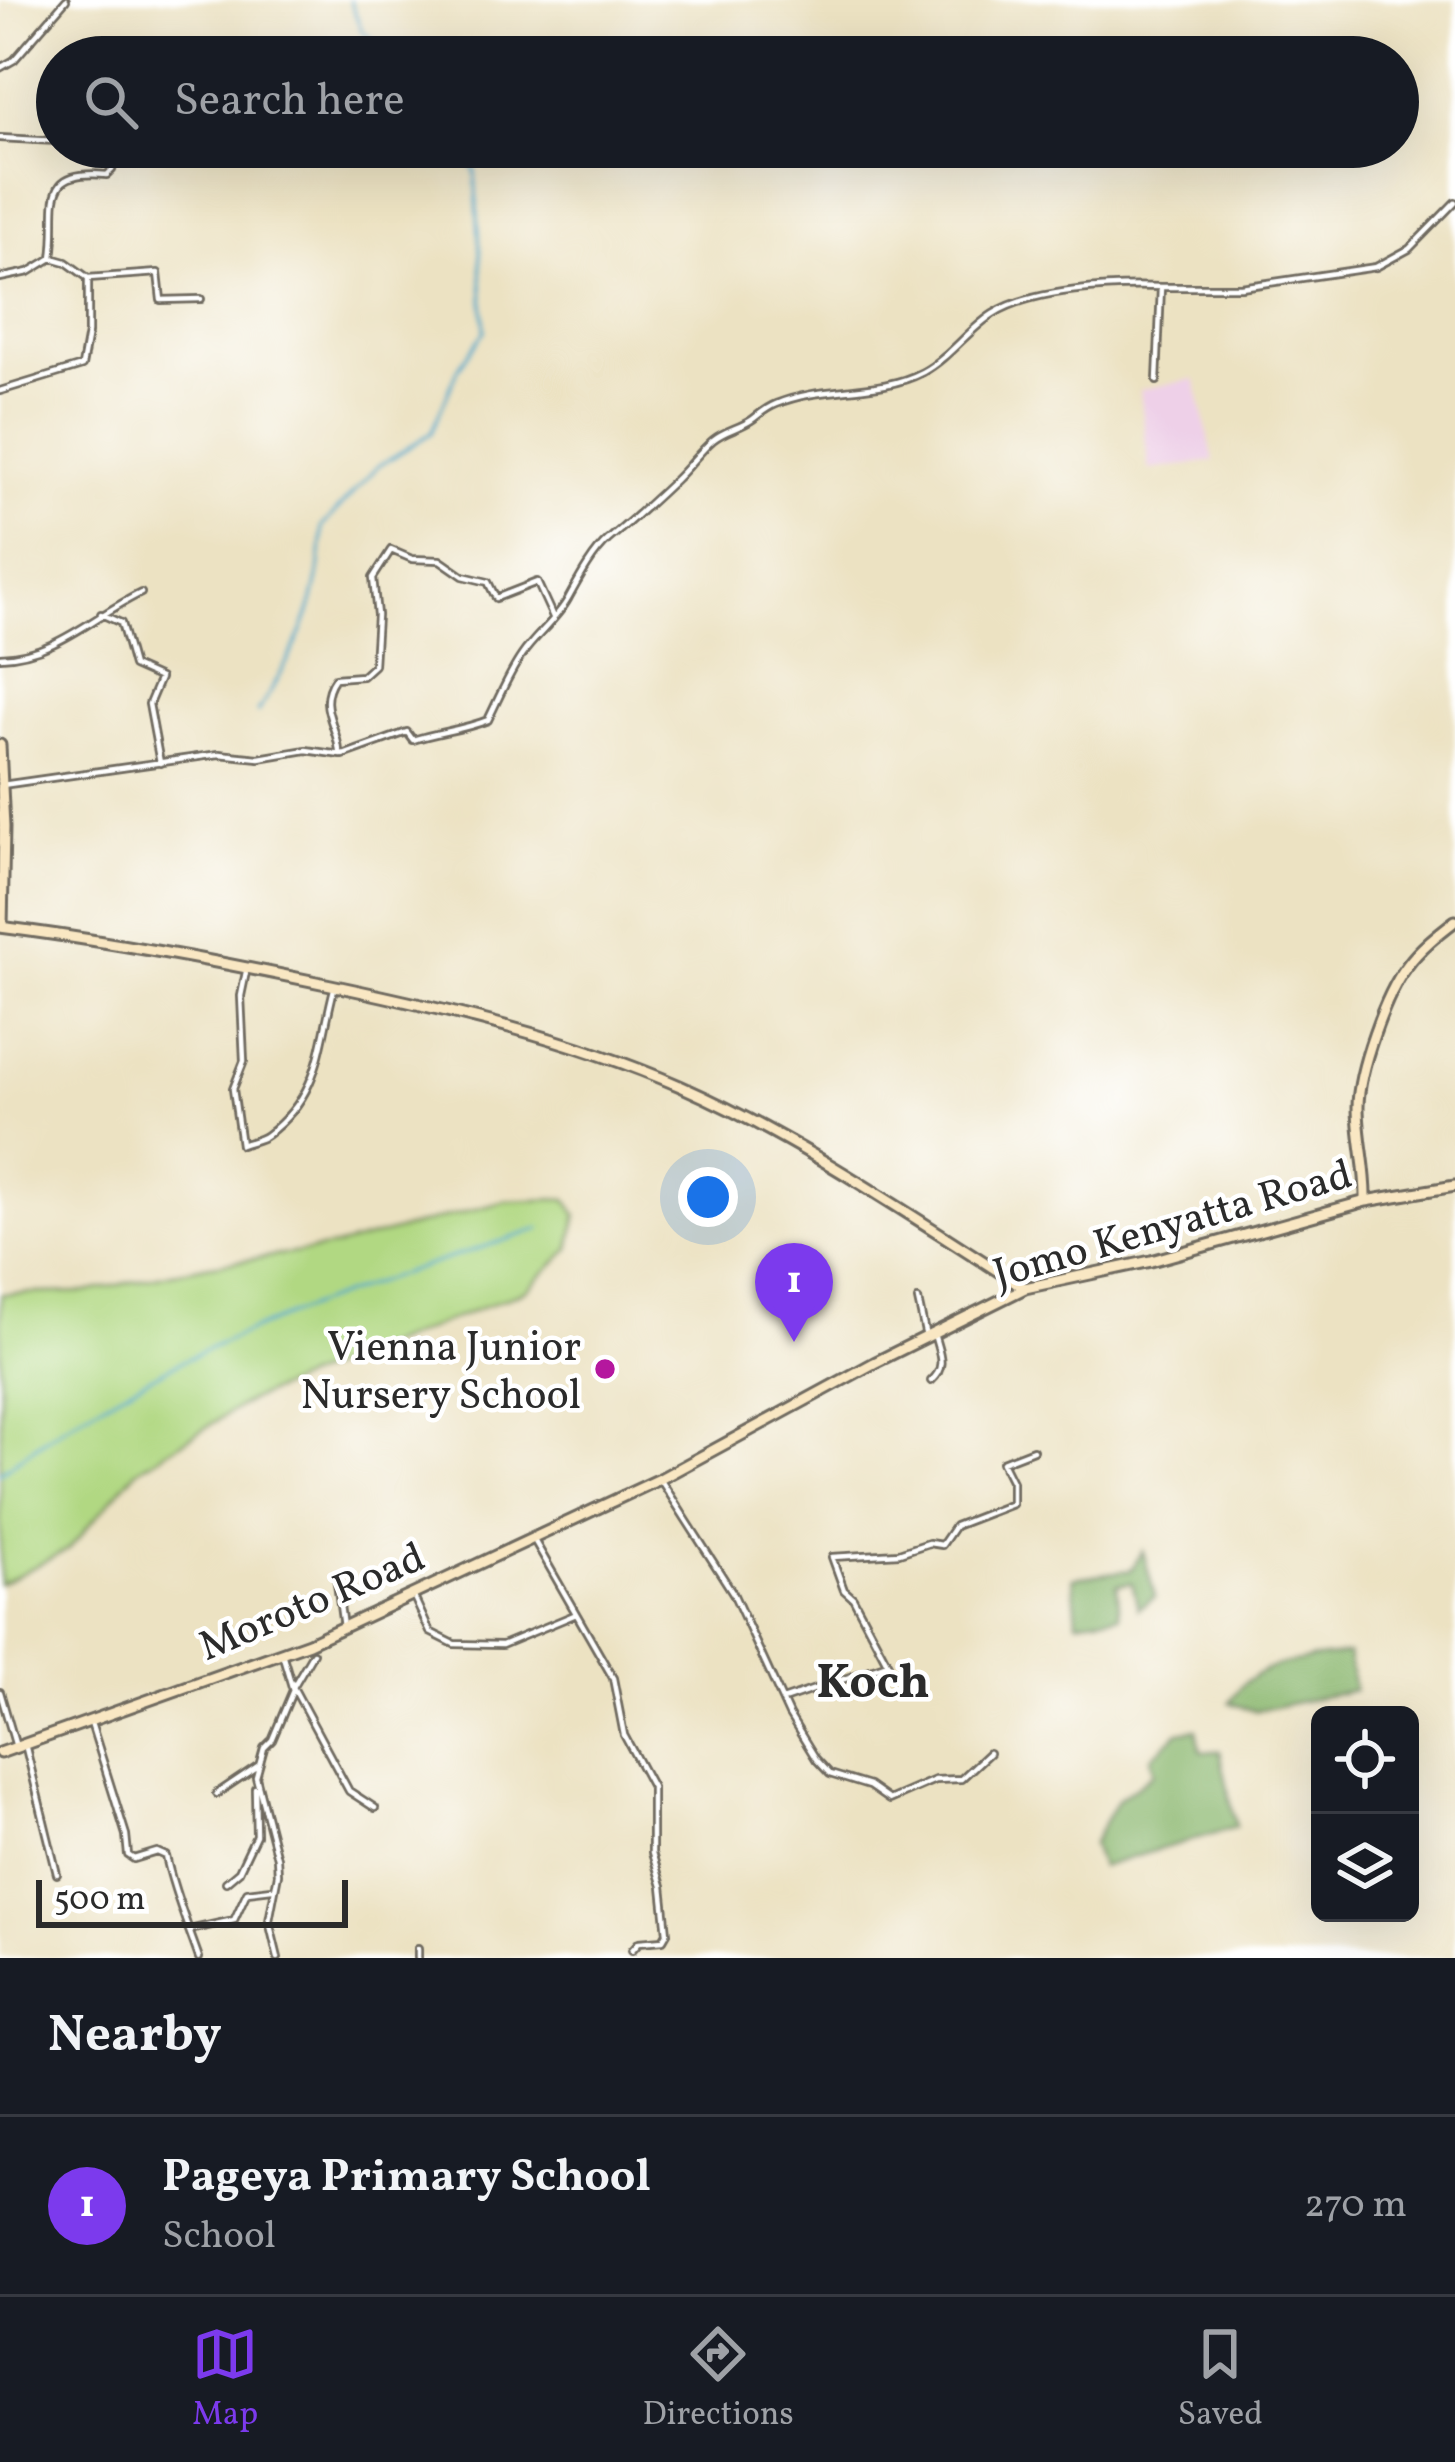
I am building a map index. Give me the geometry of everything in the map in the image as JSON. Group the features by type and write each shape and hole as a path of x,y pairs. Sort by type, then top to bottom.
{"street":[{"path":"0,68 25,48 66,0"},
{"path":"0,138 36,140"},
{"path":"52,258 60,180 106,175 113,168"},
{"path":"2,784 220,754 259,758 306,750 344,754 397,733 407,732 413,740 488,720 520,657 609,540 714,439 761,411 812,393 901,382 926,370 974,327 1016,302 1119,285 1241,287 1376,267 1409,249 1455,202"},
{"path":"0,278 28,272 52,258 88,278 158,274 161,300 201,299"},
{"path":"0,392 82,366 88,332 88,278"},
{"path":"1157,381 1161,287"},
{"path":"344,754 326,713 329,685 335,678 362,676 374,665 373,578 391,550 412,559 440,560 463,576 488,583 496,598 537,581 553,617"},
{"path":"0,657 70,639 101,614 141,593"},
{"path":"101,614 121,623 134,666 160,678 149,704 160,763"},
{"path":"0,745 1,927 335,986 634,1066 795,1142 1024,1288"},
{"path":"1366,1201 1367,1172 1358,1115 1363,1075 1398,979 1411,960 1455,921"},
{"path":"247,967 241,996 244,1061 233,1089 241,1145 267,1135 307,1092 326,1040 335,986"},
{"name":"Jomo Kenyatta Road","path":"640,1488 666,1470 1024,1288 1151,1261 1366,1201 1455,1186"},
{"path":"918,1300 942,1360 931,1381"},
{"path":"783,1700 888,1664 854,1598 844,1590 832,1557 942,1545 955,1526 1012,1504 1012,1482 1002,1462 1033,1450"},
{"path":"666,1470 733,1593 802,1736 829,1773 869,1786 886,1800 935,1780 961,1779 989,1753"},
{"name":"Moroto Road","path":"0,1753 282,1653 640,1488"},
{"path":"533,1540 613,1678 624,1735 652,1787 652,1853 667,1933 663,1940 639,1942 632,1950"},
{"path":"336,1576 343,1627"},
{"path":"413,1595 430,1632 454,1645 502,1645 574,1615"},
{"path":"282,1653 293,1687 349,1791 374,1808"},
{"path":"226,1882 239,1871 256,1834 252,1799 259,1766 293,1687 314,1653"},
{"path":"0,1692 58,1874"},
{"path":"92,1720 128,1855 134,1859 161,1852 166,1856 199,1958"},
{"path":"216,1794 259,1766"},
{"path":"256,1783 277,1858 269,1922 278,1958"},
{"path":"189,1930 234,1920 247,1892 273,1890"},
{"path":"418,1948 418,1958"}],"shaded area":[{"path":"1195,379 1214,461 1149,470 1140,390"}],"green space":[{"path":"566,1199 577,1215 570,1249 526,1290 250,1400 137,1470 69,1549 0,1584 1,1294 86,1292 205,1266 335,1247 506,1201"},
{"path":"1143,1551 1155,1597 1138,1608 1132,1583 1117,1585 1120,1615 1077,1621 1073,1578 1131,1570"},
{"path":"1348,1654 1354,1690 1256,1711 1230,1703 1250,1678 1265,1671"},
{"path":"1197,1729 1201,1752 1220,1751 1236,1827 1100,1867 1092,1845 1117,1800 1154,1773 1151,1757 1179,1732"}],"waterway":[{"path":"350,0 368,36"},
{"path":"258,712 305,624 318,579 322,527 377,467 431,433 459,367 485,331 473,168"},
{"path":"0,1473 58,1430 188,1358 329,1300 540,1229"}],"place":[{"name":"Pageya Primary School","path":"794,1342"},
{"name":"Vienna Junior Nursery School","path":"605,1369"}],"district":[{"name":"Koch","path":"873,1680"}]}
